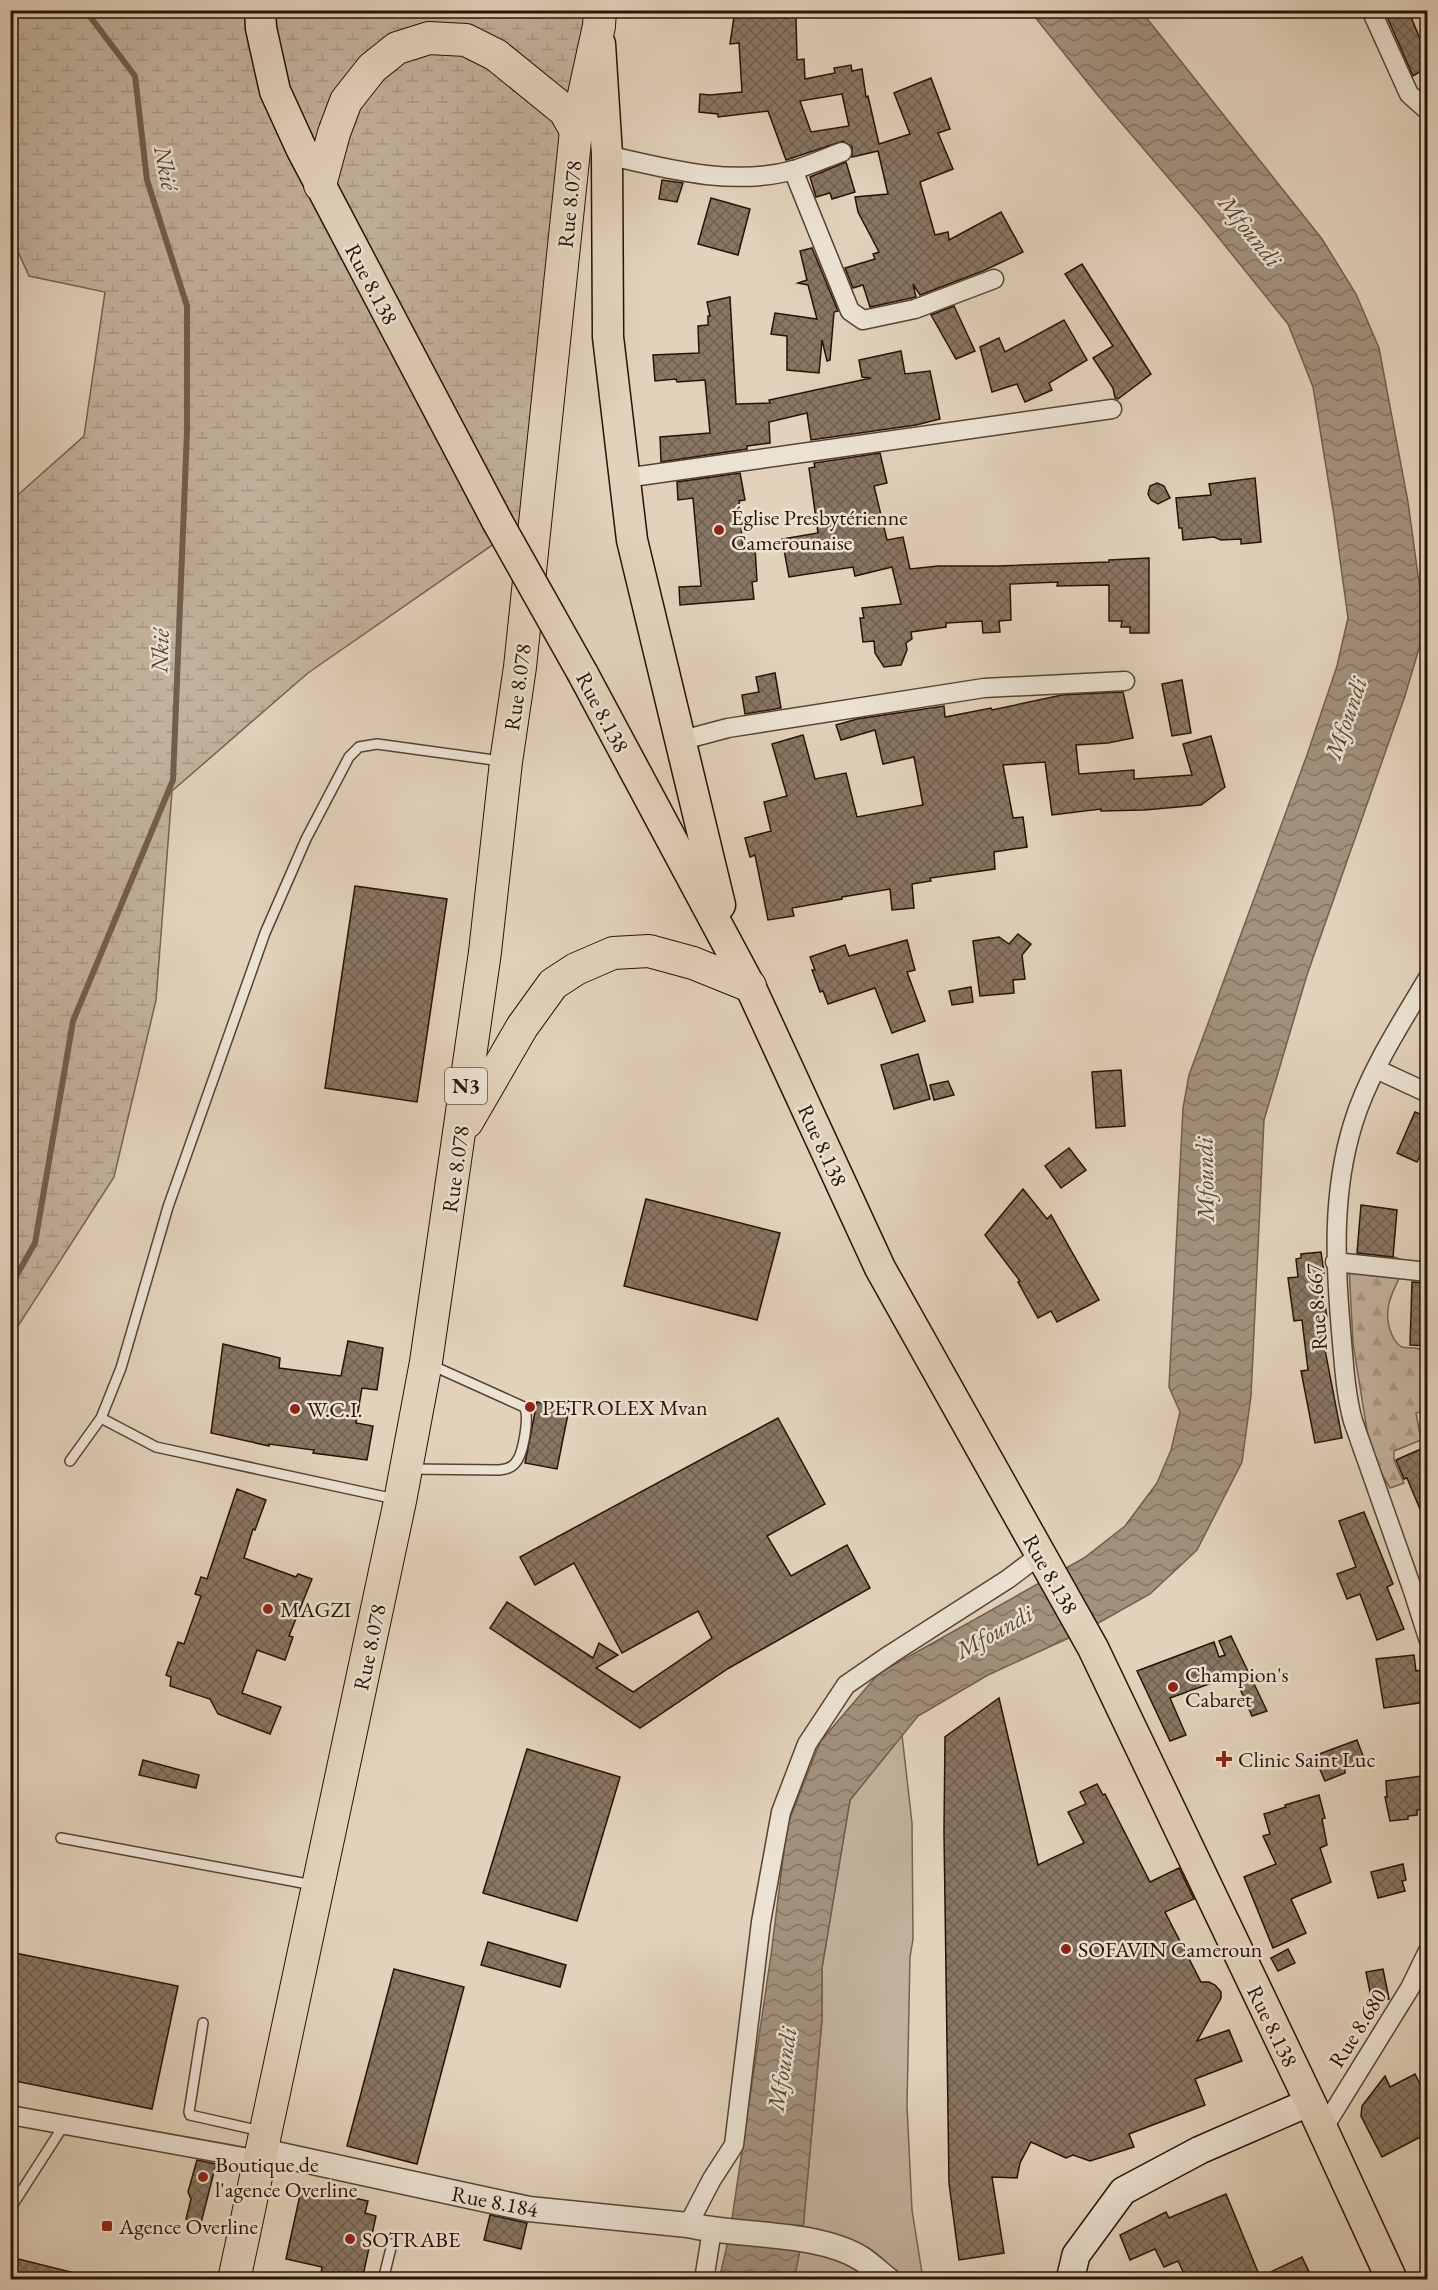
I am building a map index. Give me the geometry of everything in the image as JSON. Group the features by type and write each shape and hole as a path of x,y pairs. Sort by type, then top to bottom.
{"highway":[{"name":"Rue 8.078","path":"234,2280 400,1501 426,1362 485,952 506,762 520,667 576,131 600,18"},
{"path":"320,185 346,101 372,68 397,48 429,38 466,40 496,55 566,111 576,131"},
{"path":"459,1136 522,1027 553,984 576,969 613,953 649,951 693,963 750,986"}],"main road":[{"name":"Rue 8.138","path":"260,10 261,28 275,91 320,185 497,521 583,674 731,949 880,1268 1093,1648 1323,2129 1392,2280"},
{"path":"600,18 607,155 608,337 632,540 731,949"},
{"path":"1070,2280 1076,2255 1123,2191 1200,2150 1310,2102"}],"street":[{"path":"1371,10 1410,94 1428,111"},
{"path":"607,155 689,174 751,176 793,170 842,152"},
{"path":"793,170 850,311 856,317 863,320 915,309 994,279"},
{"path":"625,478 1112,409"},
{"path":"679,741 728,728 984,688 1125,681"},
{"name":"Rue 8.667","path":"1428,978 1376,1070 1353,1122 1343,1166 1335,1262 1346,1396 1362,1449 1428,1638"},
{"path":"1376,1070 1428,1093"},
{"path":"1335,1262 1428,1272"},
{"path":"688,2225 712,2179 734,2145 761,1922 781,1812 807,1744 846,1685 1008,1579 1044,1560"},
{"name":"Rue 8.680","path":"1323,2129 1410,1988 1428,1951"},
{"path":"10,2115 64,2125 263,2148"},
{"name":"Rue 8.184","path":"263,2148 529,2209 688,2225 833,2246 861,2258 888,2280"},
{"path":"704,2280 721,2231"}],"lane":[{"path":"70,1461 100,1418 121,1368 168,1208 265,933 306,839 349,757 359,747 368,744 506,762"},
{"path":"406,1469 499,1470 510,1468 518,1461 528,1420 528,1413 524,1407 426,1362"},
{"path":"100,1418 156,1447 400,1501"},
{"path":"61,1838 318,1886"},
{"path":"203,2023 190,2115 263,2148"},
{"path":"10,2209 64,2125"},
{"path":"383,2280 392,2244"}],"green space":[{"path":"11,11 600,11 537,514 308,673 172,791 156,1000 114,1177 11,1337 11,501 84,436 105,292 29,276 11,236"},
{"path":"1384,1256 1400,1259 1405,1267 1390,1301 1389,1327 1401,1346 1421,1350 1424,1390 1428,1390 1427,1410 1416,1413 1421,1440 1394,1451 1394,1460 1404,1483 1390,1488 1379,1469 1369,1443 1353,1343 1349,1268 1356,1259"},
{"path":"902,1735 912,1823 913,1939 910,1957 907,2106 912,2210 923,2279 794,2280 802,2240 822,2019 822,1968 850,1800"}],"water":[{"name":"Mfoundi","path":"1030,11 1141,11 1322,239 1356,294 1379,348 1408,502 1421,597 1420,645 1405,696 1307,975 1264,1120 1251,1396 1242,1462 1197,1550 1150,1594 1084,1631 988,1675 918,1716 850,1800 822,1968 822,2019 802,2240 794,2279 719,2280 730,2232 771,1955 787,1826 820,1742 879,1673 1084,1558 1125,1526 1157,1483 1171,1450 1180,1412 1169,1387 1183,1108 1189,1075 1307,755 1337,666 1348,618 1313,387 1288,324"}],"building":[{"path":"735,10 783,10 784,18 796,17 797,60 804,59 805,79 835,73 834,68 851,65 852,71 862,69 866,97 868,96 879,144 910,134 894,93 931,78 950,129 938,133 953,169 920,182 935,235 948,232 949,240 1001,212 1023,252 983,271 920,295 913,284 916,297 870,307 863,285 853,288 845,268 875,259 873,254 879,252 858,212 855,197 888,194 878,151 852,157 852,147 843,141 786,160 768,111 718,117 718,114 699,112 700,94 742,92 739,43 730,44","holes":["842,94 849,126 811,132 800,101"]},
{"path":"1384,10 1408,10 1421,41 1428,36 1428,67 1413,76"},
{"path":"846,162 855,192 832,199 830,193 816,197 810,177"},
{"path":"662,180 683,183 677,202 659,199"},
{"path":"711,198 750,209 738,255 698,244"},
{"path":"812,248 838,311 834,312 830,360 827,361 822,340 819,373 787,370 787,336 771,334 775,313 817,319 808,285 798,283 807,280 800,251"},
{"path":"1082,264 1151,374 1118,399 1115,398 1113,388 1093,358 1113,346 1065,274"},
{"path":"730,297 736,404 770,403 769,400 871,378 862,377 859,360 901,351 905,374 930,371 940,419 916,425 811,440 807,413 769,422 770,443 747,446 747,449 661,462 660,437 710,433 705,380 655,381 653,355 699,353 698,326 708,325 708,316 710,316 707,302"},
{"path":"954,306 975,351 956,359 931,315"},
{"path":"1064,320 1087,360 1049,383 1052,390 1025,402 1017,384 992,392 980,347 999,338 1005,352"},
{"path":"880,453 887,483 874,486 887,540 903,537 910,569 938,566 1109,562 1109,560 1149,558 1149,633 1130,633 1130,627 1121,627 1122,621 1109,621 1109,585 1057,586 1058,582 1010,584 1011,620 999,621 1000,632 983,633 982,621 946,623 946,627 911,632 912,639 906,643 907,650 901,665 884,667 875,653 874,641 863,642 860,618 864,618 862,608 901,604 892,567 855,576 853,567 789,577 782,539 818,533 809,468 815,467 814,463"},
{"path":"740,473 745,500 739,501 743,549 755,548 757,581 752,582 754,599 680,605 679,587 701,586 693,498 678,500 677,482"},
{"path":"1255,478 1261,542 1241,544 1241,539 1221,540 1214,537 1183,540 1182,528 1179,528 1176,498 1211,495 1209,484"},
{"path":"1157,483 1164,486 1170,498 1158,504 1151,500 1148,494 1150,486"},
{"path":"775,673 781,708 745,714 742,695 759,692 756,677"},
{"path":"1182,680 1191,733 1172,736 1162,684"},
{"path":"1123,692 1133,738 1108,743 1076,745 1079,774 1134,770 1134,779 1192,775 1183,744 1211,736 1225,787 1201,805 1144,810 1101,811 1101,809 1052,815 1045,762 1003,765 1013,818 1023,817 1027,847 994,852 995,869 930,878 931,881 912,884 914,908 892,910 890,889 792,908 794,916 768,920 755,855 750,857 745,838 771,831 764,802 787,796 772,744 803,735 815,779 846,773 857,817 923,805 914,757 883,764 875,730 841,740 836,725 857,719 944,706 945,717 991,708 992,710 1062,695"},
{"path":"355,886 447,899 417,1102 325,1088"},
{"path":"1018,934 1031,944 1022,955 1025,979 1013,980 1014,993 980,996 973,941 999,937 1009,944"},
{"path":"907,940 915,970 907,972 925,1021 892,1033 875,988 828,1004 823,991 820,992 810,957 845,945 849,956"},
{"path":"971,987 973,1002 952,1005 949,991"},
{"path":"918,1054 930,1099 894,1109 881,1065"},
{"path":"1121,1070 1125,1126 1096,1128 1092,1072"},
{"path":"948,1081 954,1095 934,1100 930,1085"},
{"path":"1415,1112 1428,1117 1428,1138 1417,1162 1397,1153"},
{"path":"1069,1148 1086,1170 1061,1188 1045,1166"},
{"path":"1023,1189 1047,1219 1051,1215 1099,1300 1057,1322 1051,1311 1038,1318 1018,1282 1020,1281 985,1235"},
{"path":"646,1199 780,1233 757,1320 624,1286"},
{"path":"1361,1205 1397,1210 1393,1257 1357,1253"},
{"path":"1321,1252 1324,1273 1320,1274 1327,1317 1322,1317 1325,1350 1342,1438 1315,1443 1301,1371 1308,1370 1302,1320 1294,1321 1288,1278 1298,1277 1296,1259 1301,1258 1301,1254"},
{"path":"1412,1282 1428,1283 1428,1346 1410,1345"},
{"path":"348,1341 383,1348 377,1390 362,1388 356,1423 373,1426 367,1460 313,1453 314,1450 269,1444 269,1446 211,1433 223,1344 280,1358 279,1368 341,1376"},
{"path":"537,1402 569,1409 557,1469 525,1463"},
{"path":"778,1418 825,1504 767,1536 791,1576 847,1545 870,1588 729,1668 640,1728 490,1628 507,1602 593,1658 599,1643 618,1655 596,1668 633,1692 712,1638 698,1611 622,1653 574,1563 535,1585 520,1557"},
{"path":"1428,1446 1427,1526 1407,1478 1404,1479 1396,1460"},
{"path":"237,1489 266,1500 255,1530 253,1529 244,1558 296,1577 298,1574 312,1579 289,1636 293,1637 285,1660 257,1650 242,1693 281,1707 270,1734 218,1714 210,1699 170,1686 171,1677 166,1675 178,1642 184,1644 201,1596 195,1594 201,1577 207,1579"},
{"path":"1364,1512 1393,1584 1387,1587 1404,1629 1377,1640 1360,1594 1347,1599 1337,1574 1356,1567 1339,1521"},
{"name":"Champion's Cabaret","path":"1231,1636 1267,1711 1252,1716 1234,1675 1170,1698 1186,1735 1170,1741 1137,1671 1214,1642 1219,1657 1225,1655 1219,1641"},
{"path":"1414,1655 1416,1671 1421,1670 1426,1702 1384,1708 1376,1659"},
{"name":"SOFAVIN Cameroun","path":"999,1698 1038,1865 1084,1843 1068,1812 1086,1804 1080,1792 1097,1784 1103,1795 1105,1794 1150,1882 1179,1868 1194,1899 1165,1912 1201,1982 1215,1985 1221,1992 1221,1998 1197,2041 1229,2030 1242,2061 1195,2079 1205,2105 1129,2134 1134,2147 1090,2161 1073,2155 1066,2158 1031,2142 1020,2163 1017,2178 992,2177 1004,2253 959,2260 949,2183 944,1832 945,1737"},
{"path":"1357,1740 1365,1761 1325,1781 1314,1756"},
{"path":"527,1749 620,1777 577,1921 483,1893"},
{"path":"143,1760 199,1775 196,1788 139,1775"},
{"path":"1428,1775 1428,1809 1417,1810 1417,1815 1408,1816 1408,1819 1390,1821 1385,1797 1387,1797 1386,1781"},
{"path":"1319,1795 1325,1818 1322,1819 1327,1845 1320,1848 1331,1882 1291,1899 1306,1933 1273,1948 1244,1877 1276,1864 1263,1836 1270,1834 1264,1814"},
{"path":"1403,1864 1406,1880 1402,1881 1405,1891 1378,1898 1371,1872"},
{"path":"488,1942 566,1965 560,1987 481,1965"},
{"path":"1288,1949 1295,1963 1278,1971 1271,1958"},
{"path":"10,1952 178,1986 152,2109 10,2080"},
{"path":"394,1969 464,1987 417,2164 347,2146"},
{"path":"1383,1969 1389,1999 1372,2002 1366,1972"},
{"path":"1415,2074 1428,2100 1428,2133 1382,2157 1361,2116 1362,2106 1385,2076 1390,2087"},
{"name":"Boutique de l'agence Overline","path":"197,2160 216,2164 201,2223 186,2219 191,2199 188,2192"},
{"name":"SOTRABE","path":"302,2186 368,2201 365,2213 376,2216 362,2280 320,2280 322,2267 286,2259"},
{"path":"1226,2194 1260,2277 1302,2257 1313,2280 1187,2280 1178,2261 1164,2267 1155,2249 1130,2260 1120,2235 1166,2212 1169,2218"},
{"path":"490,2215 527,2223 521,2249 484,2240"},
{"path":"10,2257 79,2274 78,2280 10,2280"}],"waterway":[{"name":"Nkié","path":"10,1287 35,1243 73,1021 173,780 187,431 187,306 147,180 135,76 85,10"}],"place":[{"name":"Église Presbytérienne Camerounaise","path":"719,530"},
{"name":"PETROLEX Mvan","path":"530,1407"},
{"name":"W.C.I.","path":"295,1409"},
{"name":"MAGZI","path":"268,1609"},
{"name":"Champion's Cabaret","path":"1173,1687"},
{"name":"Clinic Saint Luc","path":"1224,1759"},
{"name":"SOFAVIN Cameroun","path":"1066,1949"},
{"name":"Boutique de l'agence Overline","path":"203,2177"},
{"name":"Agence Overline","path":"107,2226"},
{"name":"SOTRABE","path":"350,2239"}]}
